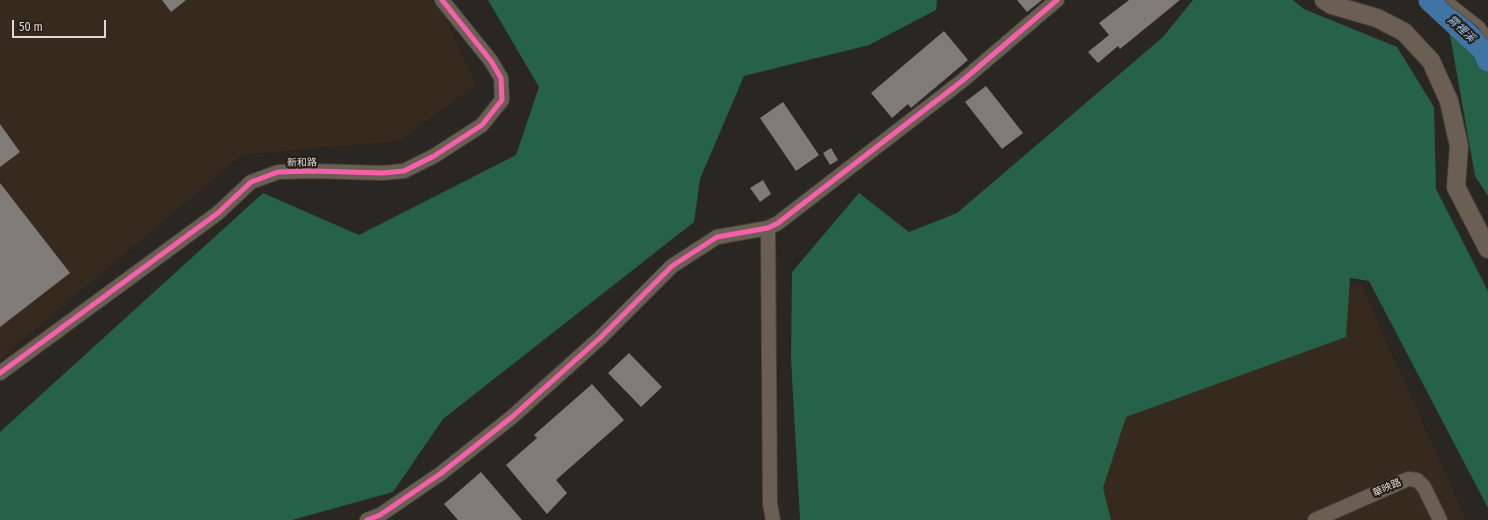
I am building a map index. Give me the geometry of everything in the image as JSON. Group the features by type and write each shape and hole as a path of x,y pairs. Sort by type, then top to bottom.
{"street":[{"name":"新和路","path":"0,373 218,213 251,182 278,172 313,171 383,174 404,171 434,156 482,125 502,100 501,78 491,61 442,0"},
{"path":"367,520 380,515 440,474 512,417 600,338 672,266 717,237 768,228 793,213 962,81 1057,0"},
{"path":"1324,0 1332,5 1377,18 1404,32 1431,61 1449,101 1459,146 1456,187 1488,249"},
{"path":"768,228 770,504 772,520"},
{"name":"華映路","path":"1315,520 1408,479 1417,480 1424,487 1440,520"}],"lane":[{"path":"1449,0 1481,25 1488,34"}],"shaded area":[{"path":"0,0 437,0 476,85 399,141 242,155 0,359"},
{"path":"1361,285 1466,520 1065,520 1033,388"}],"green space":[{"path":"488,0 937,0 936,10 869,45 744,76 700,179 694,222 443,419 393,492 292,520 0,520 0,432 263,193 359,235 516,155 539,87"},
{"path":"1193,0 1293,0 1304,9 1397,47 1434,107 1436,189 1488,291 1488,508 1369,281 1350,278 1346,337 1126,417 1103,488 1111,520 800,520 791,359 792,272 859,193 909,232 957,213 1163,37"},
{"path":"1448,24 1488,53 1488,196 1475,176"}],"building":[{"path":"162,0 186,0 171,12"},
{"path":"1017,0 1042,0 1027,12"},
{"path":"1129,0 1180,0 1120,49 1118,46 1098,63 1088,52 1109,35 1099,23"},
{"path":"944,31 968,60 911,108 908,104 892,118 871,93"},
{"path":"986,86 1023,133 1002,149 965,102"},
{"path":"783,102 819,155 796,171 760,118"},
{"path":"0,124 20,152 0,167"},
{"path":"831,148 838,160 830,165 823,153"},
{"path":"763,180 771,194 760,202 750,188"},
{"path":"0,183 70,273 0,327"},
{"path":"629,353 662,387 641,407 608,373"},
{"path":"592,384 624,420 556,480 567,493 547,514 506,465 537,438 534,435"},
{"path":"481,472 522,520 458,520 444,504"}],"waterway":[{"name":"霄裡溪","path":"1430,0 1484,50 1488,60"}],"cycle path":[{"path":"0,373 218,213 251,182 278,172 313,171 383,173 404,171 434,156 482,125 502,100 501,78 491,61 442,0"},
{"path":"367,520 380,515 440,474 512,417 600,338 672,266 717,237 768,228 778,223 962,81 1057,0"}]}
